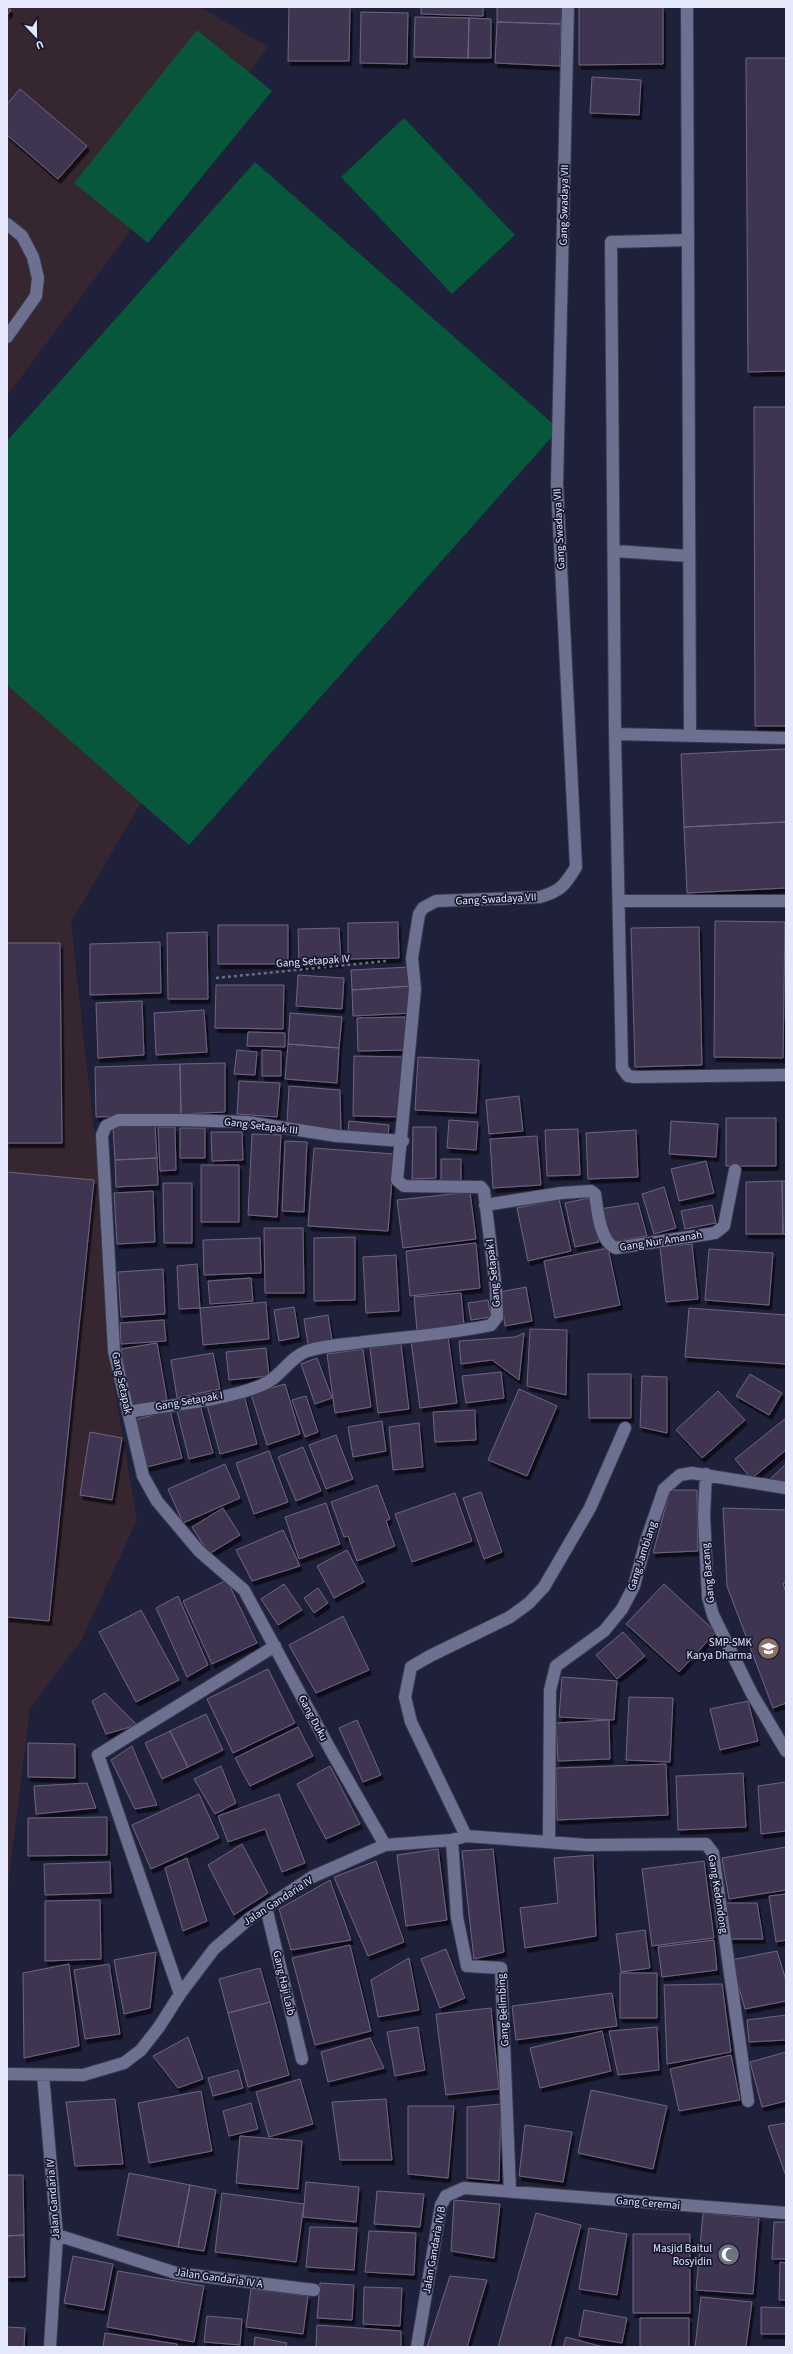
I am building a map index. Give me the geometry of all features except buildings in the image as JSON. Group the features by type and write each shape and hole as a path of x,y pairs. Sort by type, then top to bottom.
{"street":[{"name":"Gang Swadaya VII","path":"417,922 422,908 436,901 540,897 556,892 567,882 576,867 557,484 568,7"},
{"path":"687,7 688,556 690,736"},
{"path":"7,224 22,236 33,257 38,278 36,296 7,337"},
{"path":"688,240 611,242 615,551 615,734 622,1068 628,1076 786,1075"},
{"path":"615,551 688,556"},
{"path":"615,734 786,738"},
{"path":"619,901 786,901"},
{"name":"Gang Setapak I","path":"128,1412 207,1399 260,1386 272,1381 294,1359 307,1352 321,1348 398,1337 460,1332 491,1325 497,1317 496,1289 484,1191 479,1185 404,1186 397,1180 402,1141 415,989 412,958 417,922"},
{"name":"Gang Setapak III","path":"102,1135 106,1126 118,1120 181,1120 247,1122 337,1136 402,1141"},
{"name":"Gang Setapak","path":"102,1135 114,1352 143,1476 157,1501 199,1551 244,1590"},
{"name":"Gang Nur Amanah","path":"485,1205 561,1192 591,1191 595,1194 600,1224 609,1244 616,1248 715,1233 720,1230 724,1226 735,1170"},
{"path":"466,1836 411,1722 405,1697 411,1667 430,1656 510,1617 534,1598 544,1586 590,1508 625,1428"},
{"name":"Gang Jamblang","path":"549,1840 550,1690 556,1666 604,1631 622,1608 634,1586 646,1541 664,1489 680,1475 692,1472 786,1488"},
{"name":"Gang Bacang","path":"706,1474 704,1515 708,1597 713,1615 752,1694 786,1750"},
{"name":"Gang Duku","path":"244,1590 330,1749 385,1845"},
{"path":"180,1994 98,1755 275,1646"},
{"name":"Jalan Gandaria IV","path":"7,2074 83,2075 124,2063 141,2050 150,2039 180,1994 214,1949 250,1918 312,1877 385,1845 452,1840 466,1836 549,1840"},
{"name":"Gang Belimbing","path":"452,1840 457,1917 467,1966 501,1968 510,2191"},
{"name":"Gang Kedondong","path":"549,1840 586,1844 706,1844 713,1853 748,2101"},
{"name":"Gang Haji Laib","path":"266,1907 302,2059"},
{"name":"Jalan Gandaria IV","path":"43,2075 57,2235 50,2347"},
{"name":"Jalan Gandaria IV B","path":"417,2347 441,2205 446,2196 464,2188 510,2191"},
{"name":"Gang Ceremai","path":"510,2191 737,2211 786,2213"},
{"name":"Jalan Gandaria IV A","path":"57,2235 176,2274 314,2290"}],"path":[{"name":"Gang Setapak IV","path":"216,978 356,966 412,958"}],"shaded area":[{"path":"7,7 200,7 268,47 7,396"},
{"path":"7,682 141,803 71,922 96,1149 106,1339 137,1520 81,1641 30,1708 7,1895"}],"green space":[{"path":"197,30 272,91 148,243 74,183"},
{"path":"404,118 515,235 452,294 341,177"},
{"path":"255,162 559,429 189,845 7,685 7,441"}],"place":[{"name":"SMP-SMK Karya Dharma","path":"768,1648"},
{"name":"Masjid Baitul Rosyidin","path":"728,2254"}]}
